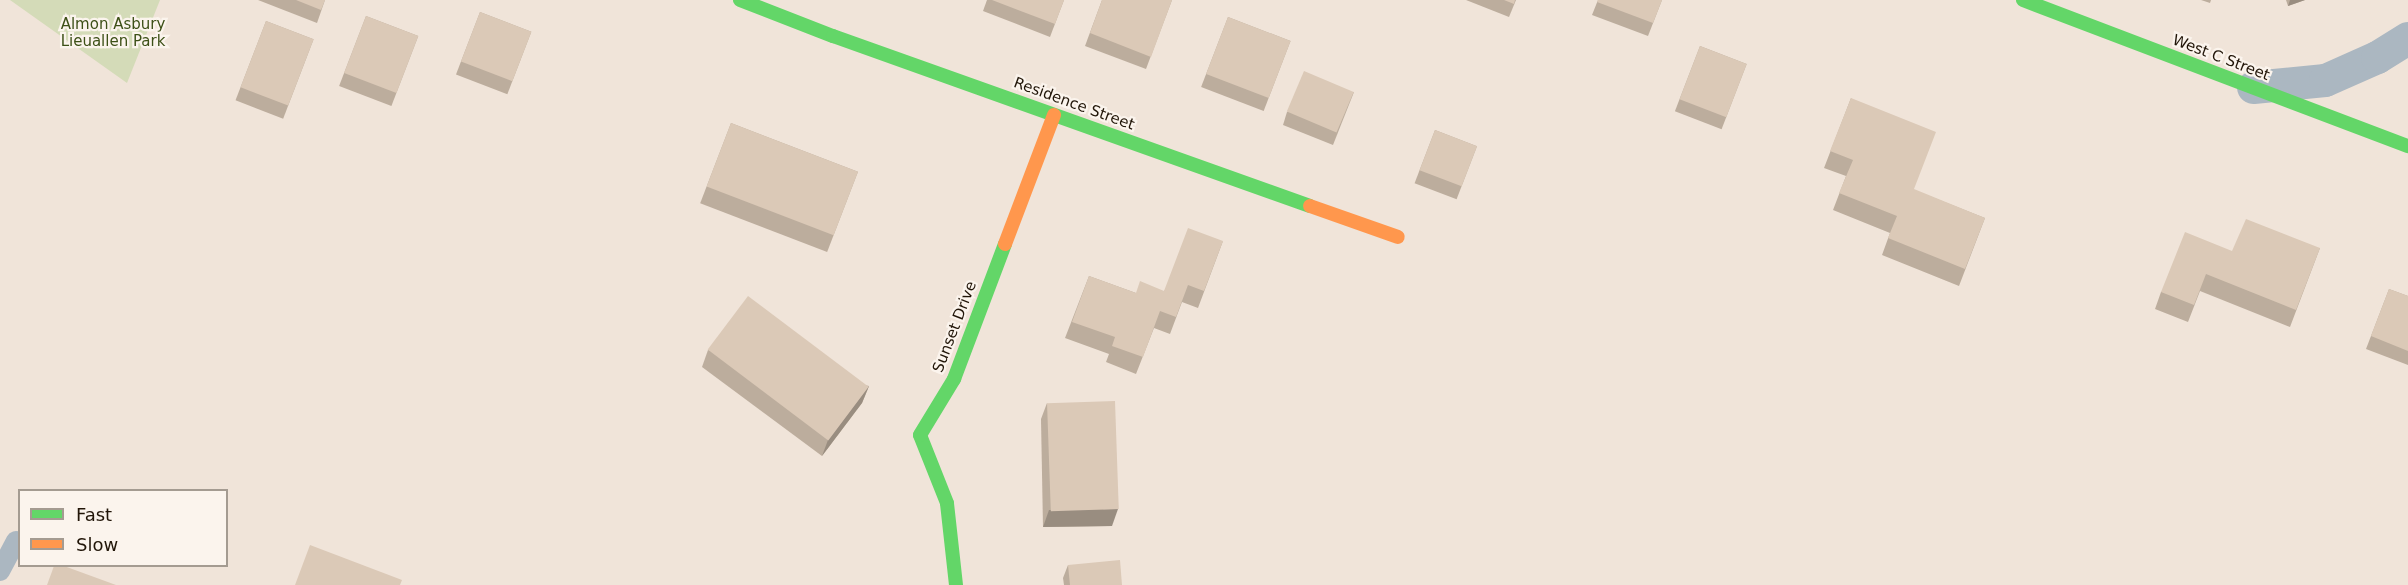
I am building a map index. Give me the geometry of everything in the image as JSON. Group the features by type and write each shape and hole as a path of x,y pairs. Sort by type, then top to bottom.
{"street":[{"name":"Residence Street","path":"740,0 833,36 1398,237"},
{"name":"West C Street","path":"2023,0 2408,146"},
{"path":"2253,87 2325,80 2377,57 2408,38"},
{"name":"Sunset Drive","path":"956,585 947,503 920,435 954,379 1054,115"}],"lane":[{"path":"0,571 16,541"}],"green space":[{"name":"Almon Asbury Lieuallen Park","path":"10,0 160,0 127,83"}],"building":[{"path":"296,0 325,0 321,10"},
{"path":"992,0 1064,0 1055,24"},
{"path":"1102,0 1172,0 1151,57 1090,33"},
{"path":"1598,0 1662,0 1653,23 1597,2"},
{"path":"480,12 531,32 512,81 461,61"},
{"path":"366,16 418,36 396,93 344,73"},
{"path":"1228,17 1291,41 1269,98 1206,74"},
{"path":"266,21 314,39 288,106 241,87"},
{"path":"1700,46 1747,64 1726,117 1680,99"},
{"path":"1304,71 1354,92 1337,133 1287,112"},
{"path":"1851,98 1936,132 1914,189 1985,218 1965,269 1888,238 1897,216 1839,193 1853,160 1830,151"},
{"path":"731,123 858,172 834,235 707,186"},
{"path":"1435,130 1477,146 1462,186 1420,170"},
{"path":"2246,219 2320,248 2296,310 2206,274 2194,305 2161,292 2185,232 2232,251"},
{"path":"1188,228 1223,241 1204,291 1188,285 1176,317 1160,311 1143,357 1112,346 1115,337 1072,322 1089,276 1136,293 1140,281 1164,291"},
{"path":"2389,289 2408,296 2408,351 2371,336"},
{"path":"748,296 869,387 828,440 708,350"},
{"path":"1115,401 1119,509 1051,511 1047,403"},
{"path":"310,545 402,580 400,585 295,585"},
{"path":"1120,560 1122,585 1070,585 1068,565"},
{"path":"54,567 67,567 116,585 47,585"}],"traffic: fast":[{"path":"740,0 833,36 1310,206"},
{"path":"2023,0 2408,146"},
{"path":"956,585 947,503 920,435 954,379 1005,244"}],"traffic: slow":[{"path":"1005,244 1054,115"},
{"path":"1310,206 1398,237"}]}
